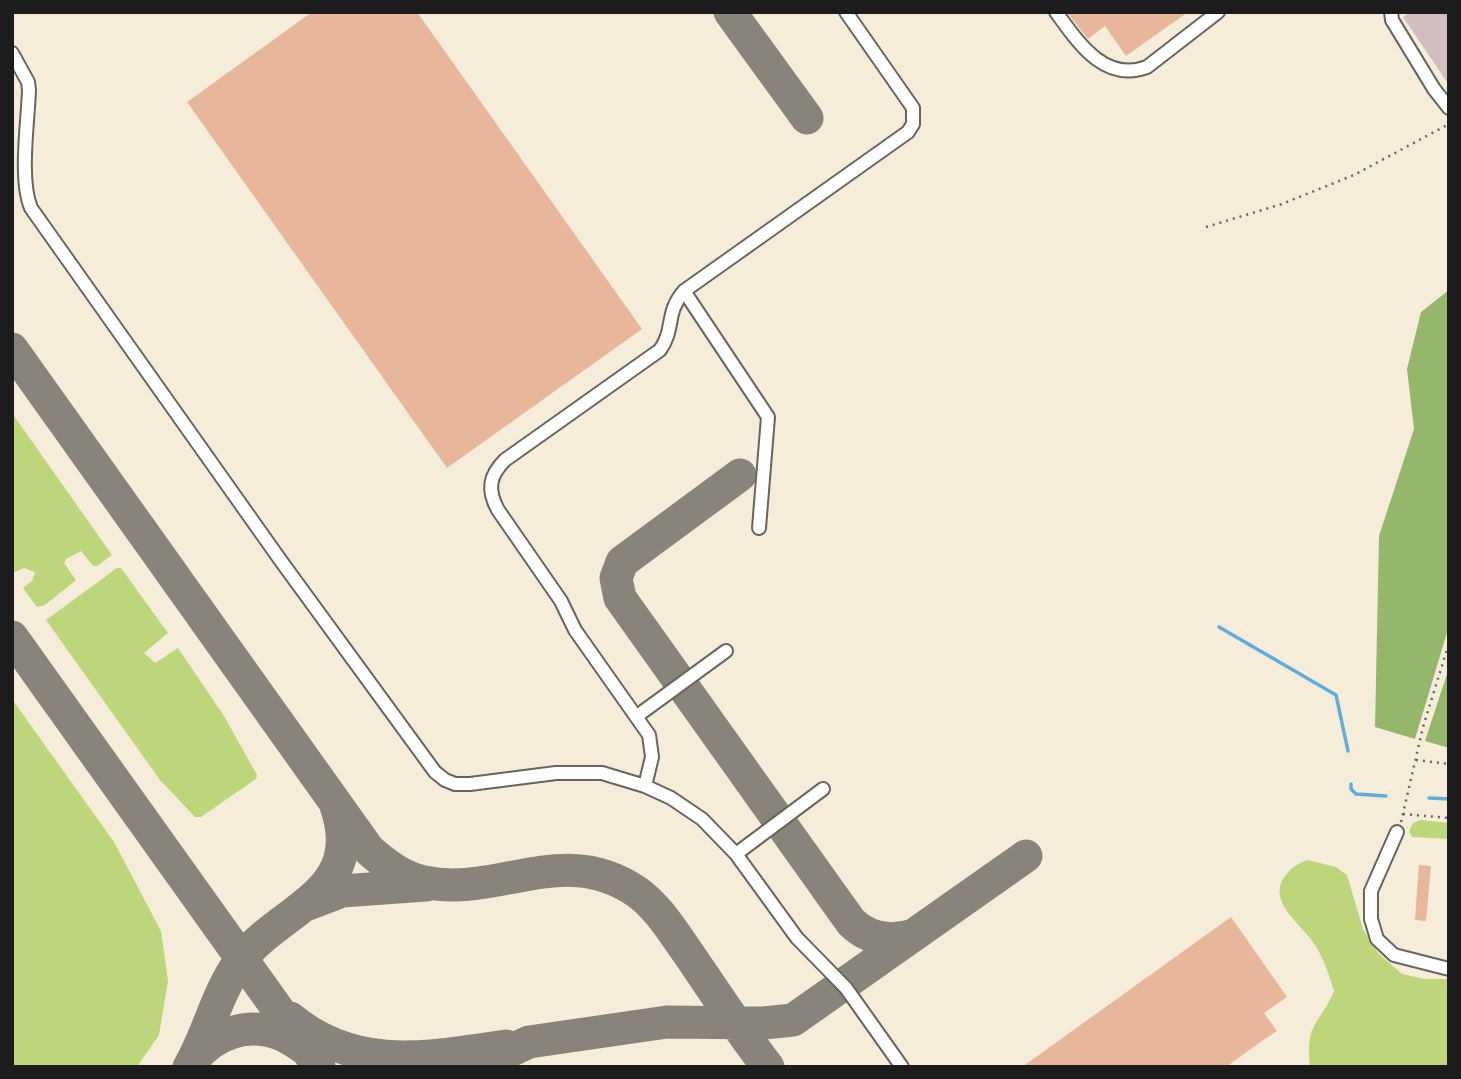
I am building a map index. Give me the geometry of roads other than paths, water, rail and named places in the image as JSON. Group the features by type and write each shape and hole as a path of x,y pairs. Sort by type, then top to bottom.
{"lane":[{"path":"645,786 652,757 649,735 575,630 561,601 498,510 491,498 490,489 495,470 505,460 660,350 668,335 673,305 684,291 908,132 913,124 913,107 846,12"},
{"path":"1056,12 1092,58 1133,72 1147,67 1218,12"},
{"path":"1391,12 1392,20 1434,89 1449,107"},
{"path":"12,53 29,90 25,176 27,199 31,208 435,772 444,780 455,784 580,772 602,773 645,786 685,806 702,819 736,854 797,938 846,988 902,1067"},
{"path":"684,291 768,417 759,528"},
{"path":"637,716 726,651"},
{"path":"736,854 823,789"},
{"path":"1397,832 1371,891 1371,919 1377,939 1394,956 1449,969"}],"waterway":[{"path":"1219,627 1336,695 1348,751"},
{"path":"1351,784 1351,789 1356,794 1386,796"},
{"path":"1429,798 1449,799"}]}
